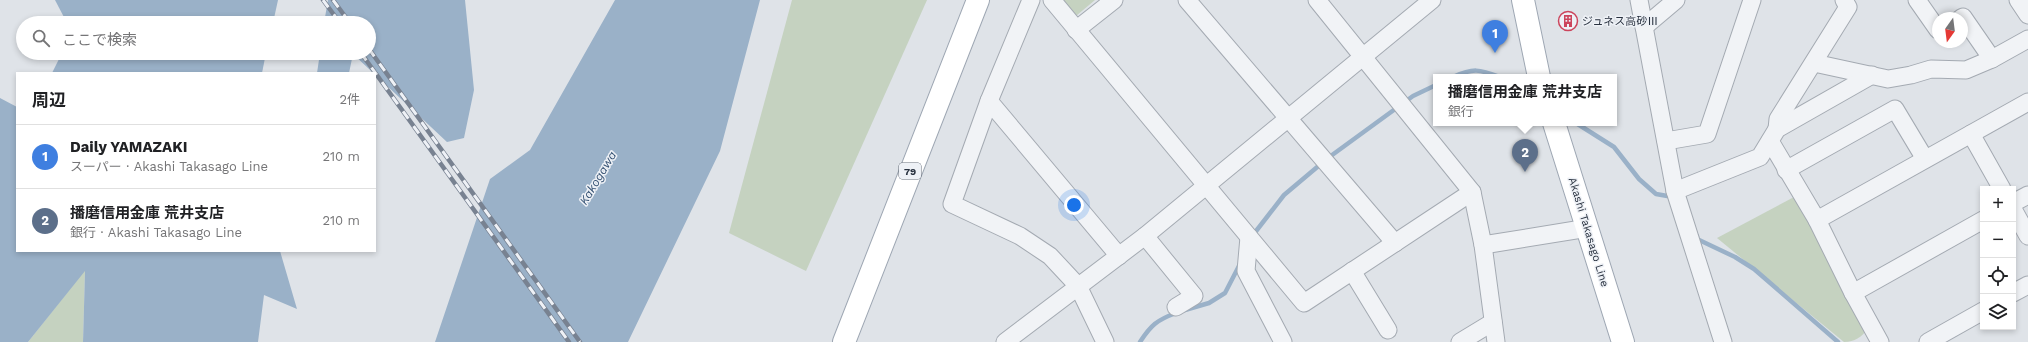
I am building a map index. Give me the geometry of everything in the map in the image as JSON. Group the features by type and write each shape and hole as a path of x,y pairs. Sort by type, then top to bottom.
{"main road":[{"name":"79","path":"844,342 978,0"},
{"path":"1523,0 1538,74"},
{"name":"Akashi Takasago Line","path":"1555,126 1623,342"}],"street":[{"path":"1031,0 989,101 952,204 1020,236 1050,256 1078,286 1105,342"},
{"path":"1052,0 1304,303 1472,192"},
{"path":"1076,30 1114,0"},
{"path":"1187,0 1395,243"},
{"path":"1317,0 1365,57 1472,192 1483,245 1496,342"},
{"path":"1005,342 1145,236 1288,118 1365,57 1432,0"},
{"path":"1639,0 1675,191 1723,342"},
{"path":"1644,27 1676,0"},
{"path":"1666,141 1707,134 1752,0"},
{"path":"1675,191 1760,157 1773,135 1778,119 1848,7 1844,0"},
{"path":"1917,0 1932,21"},
{"path":"2018,0 2028,15"},
{"path":"1968,24 1992,59"},
{"path":"1814,63 1888,79 1932,69 1966,70 1992,59 2028,40"},
{"path":"1773,135 1872,75"},
{"path":"989,101 1118,256"},
{"path":"1817,220 2028,102"},
{"path":"1786,170 1895,108 1925,159"},
{"path":"1971,134 2000,186"},
{"path":"1773,135 1786,170 1817,220 1853,293 1873,339"},
{"path":"2016,201 2028,195"},
{"path":"2016,214 2028,236"},
{"path":"1853,293 1980,222"},
{"path":"1483,245 1588,228"},
{"path":"1145,236 1194,296 1176,307"},
{"path":"1249,237 1246,271 1283,342"},
{"path":"1352,271 1388,330"},
{"path":"2016,291 2028,285"},
{"path":"1928,342 1980,313"},
{"path":"1460,342 1494,322"}],"green space":[{"path":"792,0 927,0 806,271 729,233"},
{"path":"1063,0 1095,0 1076,16"},
{"path":"1794,197 1868,329 1855,340 1844,342 1717,238"},
{"path":"85,270 83,342 28,342"}],"water":[{"path":"55,0 278,0 275,16 63,16"},
{"path":"328,0 465,0 474,90 464,138 447,142 376,76 376,72 372,72 359,60 376,60 376,16 325,16"},
{"name":"Kakogawa","path":"615,0 760,0 720,151 628,342 435,342 490,179 530,150"},
{"path":"58,60 265,60 262,72 52,72"},
{"path":"319,60 352,60 349,72 317,72"},
{"path":"0,98 16,106 16,252 280,252 297,309 264,295 258,342 83,342 85,271 28,342 0,342"}],"waterway":[{"path":"1461,74 1471,71 1481,71 1492,74"},
{"path":"1328,158 1413,96 1433,86"},
{"path":"1581,126 1614,147 1639,179 1656,194 1673,197"},
{"path":"1253,235 1284,195 1322,163"},
{"path":"1697,236 1697,239 1735,257 1754,269 1838,342"},
{"path":"1185,310 1209,303 1225,293 1240,264"},
{"path":"1140,342 1155,324 1176,313"}],"railway":[{"path":"323,0 335,16"},
{"path":"333,0 345,16"},
{"path":"376,59 580,342"},
{"path":"366,60 375,72"},
{"path":"376,74 569,342"}],"place":[{"name":"ジュネス高砂Ⅲ","path":"1568,21"},
{"name":"Daily YAMAZAKI","path":"1495,53"},
{"name":"播磨信用金庫 荒井支店","path":"1525,172"}]}
